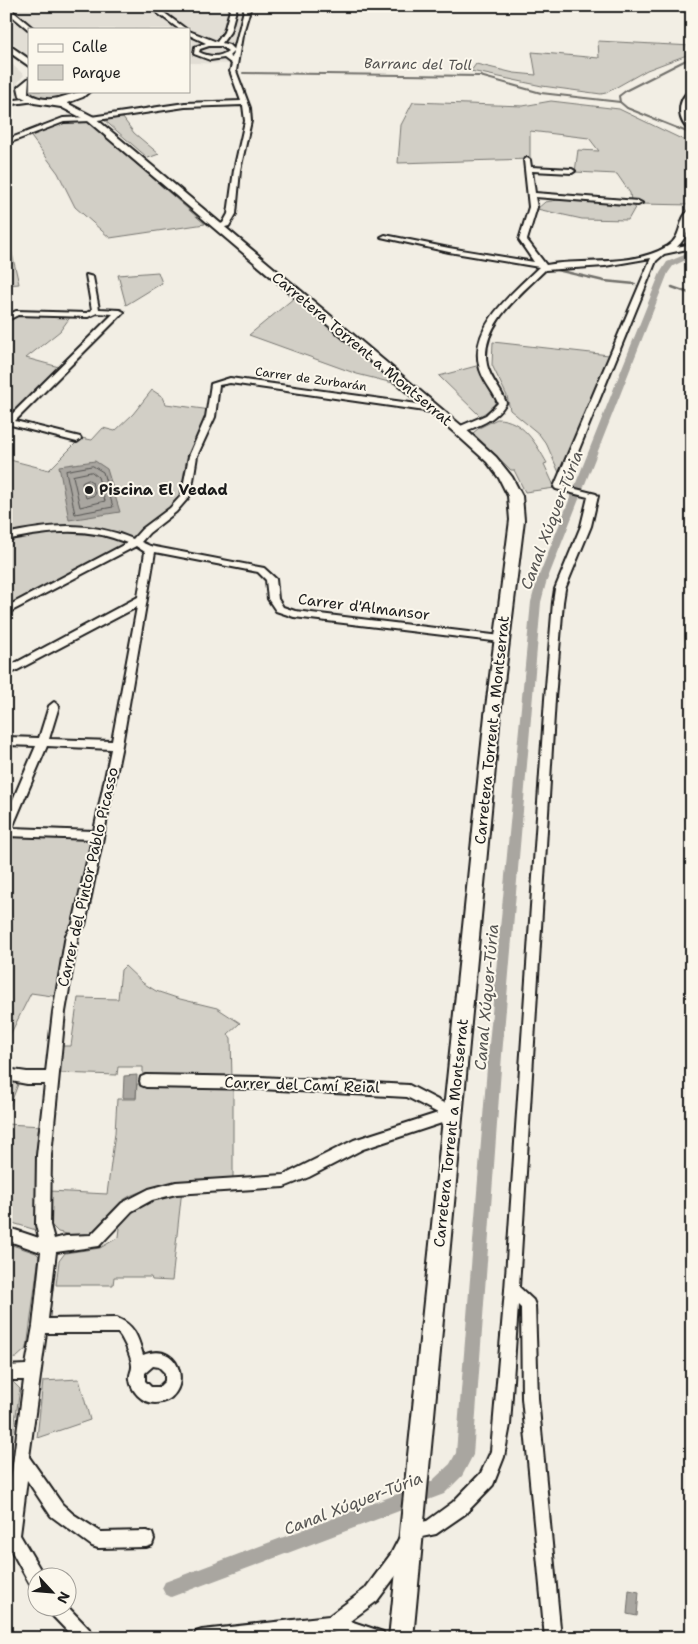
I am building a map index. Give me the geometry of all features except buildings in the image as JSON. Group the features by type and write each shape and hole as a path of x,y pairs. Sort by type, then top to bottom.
{"main road":[{"path":"6,46 25,61"},
{"path":"28,82 23,87 23,94 34,100 64,105 91,118"},
{"path":"52,102 69,100 84,93"},
{"path":"84,93 80,102 91,118"},
{"name":"Carretera Torrent a Montserrat","path":"91,118 459,430 498,466 510,483 515,497 516,524 501,639 412,1527"},
{"path":"402,1638 412,1527"}],"street":[{"path":"151,6 182,28"},
{"path":"193,53 216,44 224,36 227,32 234,6"},
{"path":"233,60 236,59 239,36 248,6"},
{"path":"7,7 31,28"},
{"path":"194,36 224,36"},
{"path":"193,53 211,58 225,56 231,51 230,48 194,36"},
{"path":"193,53 194,36"},
{"path":"218,227 226,224 232,214 237,170 249,114 233,71 235,62 225,56"},
{"path":"6,98 22,90"},
{"path":"692,91 683,102 682,113 692,130"},
{"path":"6,104 34,100"},
{"path":"6,142 63,120 207,103 245,103"},
{"path":"527,160 530,169 533,207 523,240 543,266"},
{"path":"530,169 572,171"},
{"path":"532,195 638,203"},
{"path":"332,1624 371,1595 397,1560 412,1527 430,1528 445,1519 474,1494 487,1479 494,1466 498,1452 502,1425 512,1290 558,602 560,589 586,526 594,496 559,487 645,276 653,260 660,252 678,243 683,236 685,219 692,211"},
{"path":"385,237 543,266 605,264 692,246"},
{"path":"459,430 493,415 500,407 502,402 500,397 483,366 484,342 492,322 543,266"},
{"path":"89,277 96,311"},
{"path":"6,319 16,313 88,315 96,311 120,312 8,423"},
{"name":"Carrer de Zurbarán","path":"135,543 140,534 170,513 184,497 192,473 193,457 207,428 214,406 216,384 230,380 432,409"},
{"path":"8,423 77,439"},
{"name":"Carrer d'Almansor","path":"6,537 59,527 102,532 148,548 262,570 271,579 272,599 279,609 294,614 501,639"},
{"path":"6,611 135,543"},
{"name":"Carrer del Pintor Pablo Picasso","path":"9,1537 40,1326 49,1248 43,1225 44,1155 59,1012 72,935 79,925 117,745 143,599 150,552 148,548"},
{"path":"6,673 143,599"},
{"path":"54,706 43,742 6,831 98,835"},
{"path":"6,741 117,745"},
{"path":"6,1074 27,1078 51,1078"},
{"name":"Carrer del Camí Reial","path":"146,1081 261,1083 409,1091 452,1114"},
{"path":"6,1233 49,1248 58,1243 94,1241 127,1207 149,1195 176,1188 284,1181 304,1173 359,1144 452,1114"},
{"path":"512,1290 528,1305 530,1398 553,1638"},
{"path":"40,1326 117,1325 124,1327 129,1335 135,1358 140,1367"},
{"path":"6,1373 32,1372"},
{"path":"21,1459 48,1500 63,1516 92,1534 98,1540 146,1539"},
{"path":"9,1537 28,1566"},
{"path":"65,1616 86,1638"},
{"path":"202,1638 332,1624 377,1638"}],"shaded area":[{"path":"6,6 250,6 243,30 238,64 190,63 190,28 28,28 28,56 6,37"},
{"path":"6,59 24,75 16,85 41,102 6,108"}],"green space":[{"path":"598,41 692,46 692,53 647,70 601,94 542,86 471,71 476,64 514,73 536,75 532,52 599,58"},
{"path":"30,92 77,92 68,97 54,99 40,98"},
{"path":"551,101 619,109 692,144 692,205 641,204 640,202 631,201 630,193 617,174 575,172 578,150 599,151 589,138 530,131 530,159 398,163 401,125 413,102 523,106"},
{"path":"123,118 134,133 159,154 148,158 103,119"},
{"path":"86,120 205,224 110,238 75,207 58,173 29,134 57,123"},
{"path":"564,199 637,204 628,220 582,219 537,209 545,202"},
{"path":"6,244 10,245 19,284 6,285"},
{"path":"158,272 162,283 126,305 118,275"},
{"path":"294,298 397,384 357,374 249,335"},
{"path":"17,315 71,316 60,331 26,358 59,367 6,418 6,320"},
{"path":"493,342 609,355 560,475 547,445 539,434 510,410 507,396 492,365"},
{"path":"480,365 496,399 494,407 480,416 439,376"},
{"path":"152,390 163,397 166,404 211,410 193,457 184,497 135,543 6,613 6,459 49,470 81,438 92,440 103,428 115,431 133,414"},
{"path":"497,419 514,423 528,434 547,463 544,464 555,488 525,492 514,470 511,470 473,433"},
{"path":"12,837 94,839 77,917 74,918 69,935 59,997 31,993 6,1043 6,847"},
{"path":"125,966 143,983 156,991 217,1008 240,1023 228,1034 231,1038 232,1079 143,1079 143,1067 118,1067 117,1075 59,1073 62,1046 71,1046 78,998 118,999 121,970"},
{"path":"6,1077 20,1079 6,1116"},
{"path":"137,1084 233,1084 233,1180 169,1184 144,1190 121,1202 100,1231 91,1235 58,1232 50,1224 50,1191 107,1194 115,1133 117,1099 136,1099"},
{"path":"6,1124 43,1126 38,1229 36,1230 6,1221"},
{"path":"182,1189 172,1281 152,1280 151,1277 114,1277 113,1285 56,1285 59,1261 65,1253 100,1248 119,1237 120,1228 115,1227 133,1204"},
{"path":"6,1243 36,1253 39,1256 27,1348 16,1358 6,1359"},
{"path":"79,1379 90,1420 37,1438 43,1381"},
{"path":"6,1381 12,1381 20,1389 6,1479"}],"water":[{"name":"Piscina El Vedad","path":"95,461 107,469 120,512 69,520 59,466"},
{"path":"137,1075 136,1098 123,1098 124,1076"},
{"path":"629,1590 639,1592 637,1616 627,1614"}],"waterway":[{"path":"662,6 692,14"},
{"path":"620,102 619,96 627,90 692,57"},
{"name":"Barranc del Toll","path":"243,73 480,76 541,93 620,102"},
{"path":"620,102 627,108 692,134"},
{"name":"Canal Xúquer-Túria","path":"171,1588 438,1488 456,1470 464,1455 495,1055 536,602 541,583 664,273 670,264 692,254"},
{"path":"557,270 604,281 635,284"},
{"path":"672,287 692,294"}],"place":[{"name":"Piscina El Vedad","path":"89,490"}]}
